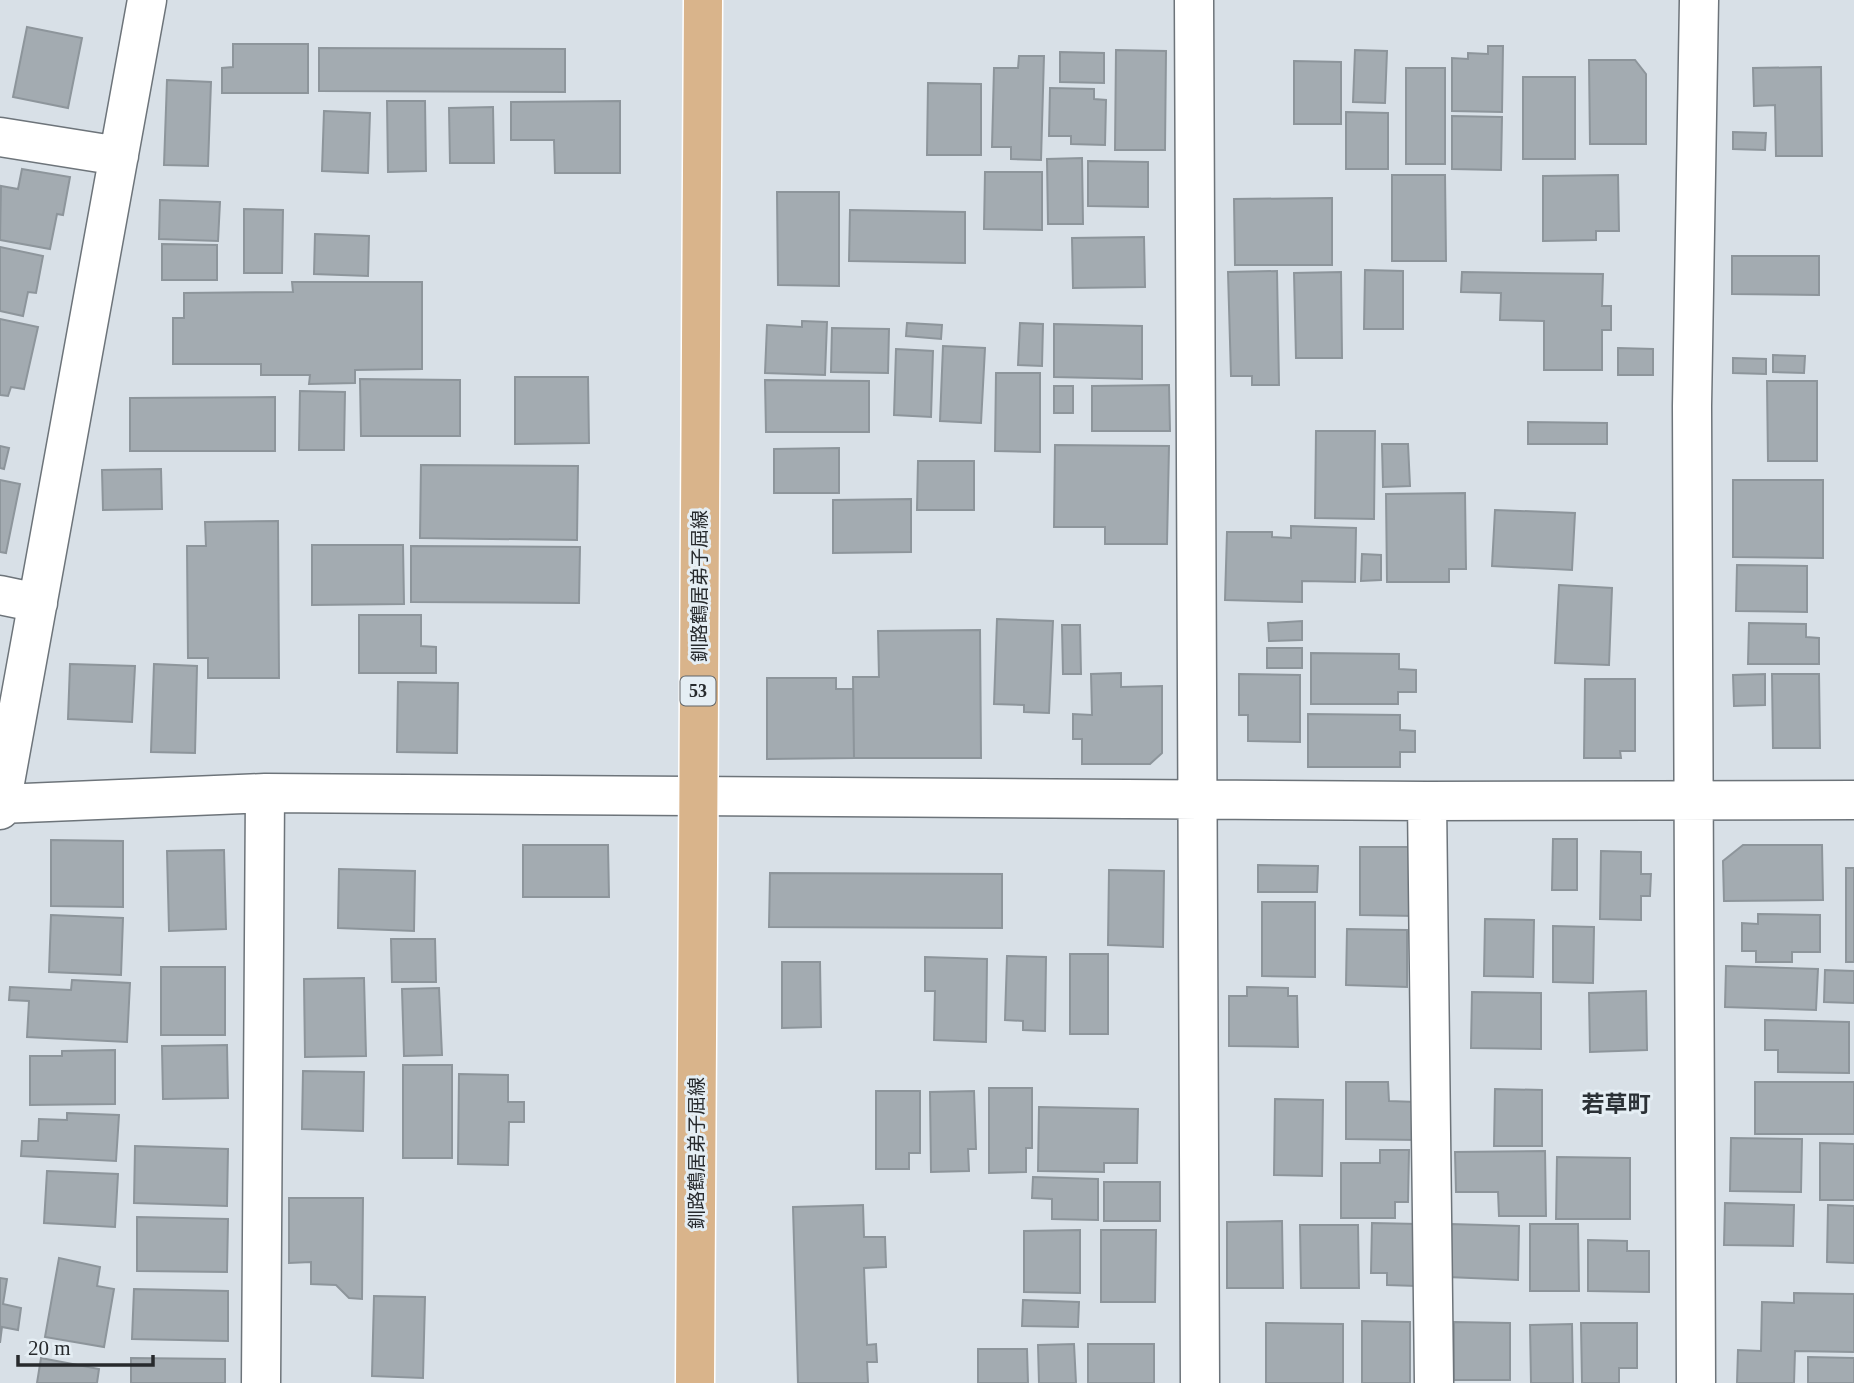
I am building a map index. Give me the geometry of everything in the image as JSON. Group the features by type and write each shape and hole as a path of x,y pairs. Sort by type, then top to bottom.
{"main road":[{"name":"釧路鶴居弟子屈線","path":"695,1383 703,0"}],"street":[{"path":"147,0 0,806 265,793 697,798 1854,800"},
{"path":"1194,0 1200,1383"},
{"path":"1696,1383 1692,406 1699,0"},
{"path":"0,136 119,156"},
{"path":"0,596 38,603"},
{"path":"261,1383 265,793"},
{"path":"1427,801 1434,1383"}],"building":[{"path":"27,27 82,38 68,108 13,97"},
{"path":"233,44 308,44 308,93 222,93 222,68 233,67"},
{"path":"1488,46 1503,46 1502,112 1452,111 1452,58 1468,59 1468,53 1488,54"},
{"path":"319,48 565,49 565,92 319,91"},
{"path":"1116,50 1166,51 1165,150 1115,150"},
{"path":"1355,50 1387,51 1385,103 1353,102"},
{"path":"1060,52 1104,53 1104,83 1060,82"},
{"path":"1019,56 1044,56 1041,160 1011,159 1011,147 992,147 994,68 1018,68"},
{"path":"1589,60 1635,60 1646,74 1646,144 1590,144"},
{"path":"1294,61 1341,62 1341,124 1294,124"},
{"path":"1821,67 1822,156 1776,156 1775,105 1754,106 1753,68"},
{"path":"1406,68 1445,68 1445,164 1406,164"},
{"path":"1523,77 1575,77 1575,159 1523,159"},
{"path":"167,80 211,82 208,166 164,165"},
{"path":"928,83 981,84 981,155 927,155"},
{"path":"1050,88 1094,89 1094,99 1106,100 1105,145 1071,144 1071,136 1049,136"},
{"path":"387,101 425,101 426,171 388,172"},
{"path":"620,101 620,173 555,173 554,140 511,140 511,102"},
{"path":"493,107 494,163 450,163 449,108"},
{"path":"324,111 370,113 368,173 322,171"},
{"path":"1346,112 1388,113 1388,169 1346,169"},
{"path":"1452,116 1502,117 1501,170 1452,169"},
{"path":"1733,132 1766,133 1765,150 1733,149"},
{"path":"1082,158 1083,224 1048,224 1047,159"},
{"path":"1088,161 1148,162 1148,207 1088,206"},
{"path":"22,169 70,177 63,215 57,214 50,249 0,240 1,186 18,189"},
{"path":"985,172 1042,172 1042,230 984,229"},
{"path":"1392,175 1445,175 1446,261 1392,261"},
{"path":"1618,175 1619,231 1596,231 1596,240 1543,241 1543,176"},
{"path":"777,192 839,192 839,286 778,285"},
{"path":"1332,198 1332,265 1235,265 1234,199"},
{"path":"160,200 220,202 218,241 159,239"},
{"path":"244,209 283,210 282,273 244,273"},
{"path":"850,210 965,212 965,263 849,261"},
{"path":"315,234 369,236 368,276 314,274"},
{"path":"1144,237 1145,287 1073,288 1072,238"},
{"path":"162,244 217,245 217,280 162,280"},
{"path":"0,247 43,256 36,293 28,292 23,316 0,311"},
{"path":"1732,256 1819,256 1819,295 1732,294"},
{"path":"1365,270 1403,271 1403,329 1364,329"},
{"path":"1277,271 1279,385 1252,385 1252,376 1231,376 1228,272"},
{"path":"1341,272 1342,358 1296,358 1294,273"},
{"path":"1462,272 1603,274 1602,306 1611,306 1611,330 1602,330 1602,370 1544,370 1544,321 1500,320 1501,293 1461,292"},
{"path":"292,282 422,282 422,369 355,370 355,383 309,384 310,375 261,375 261,364 173,364 173,318 184,318 184,293 293,292"},
{"path":"0,319 38,327 24,389 11,387 8,396 0,395"},
{"path":"802,321 827,322 825,375 765,373 767,325 802,327"},
{"path":"907,323 942,325 941,339 906,336"},
{"path":"1020,323 1043,324 1042,366 1018,365"},
{"path":"1054,324 1142,326 1142,379 1054,377"},
{"path":"832,328 889,329 888,373 831,372"},
{"path":"943,346 985,348 981,423 940,421"},
{"path":"1618,348 1653,349 1653,375 1618,375"},
{"path":"896,349 933,351 931,417 894,415"},
{"path":"1773,355 1805,356 1804,373 1773,372"},
{"path":"1733,358 1766,359 1766,374 1733,373"},
{"path":"996,373 1040,373 1040,452 995,451"},
{"path":"515,377 588,377 589,443 515,444"},
{"path":"360,379 460,380 460,436 361,436"},
{"path":"765,380 869,381 869,432 766,432"},
{"path":"1767,381 1817,381 1817,461 1768,461"},
{"path":"1169,385 1170,431 1092,431 1092,386"},
{"path":"1054,386 1073,386 1073,413 1054,413"},
{"path":"300,391 345,392 344,450 299,450"},
{"path":"275,397 275,451 130,451 130,398"},
{"path":"1528,422 1607,423 1607,444 1528,444"},
{"path":"1316,431 1375,431 1374,519 1315,518"},
{"path":"1382,444 1408,444 1410,486 1383,487"},
{"path":"1055,445 1169,446 1167,544 1105,544 1105,527 1054,527"},
{"path":"0,446 9,448 4,469 0,468"},
{"path":"839,448 839,493 774,493 774,449"},
{"path":"918,461 974,461 974,510 917,510"},
{"path":"421,465 578,466 577,540 420,538"},
{"path":"161,469 162,509 103,510 102,470"},
{"path":"0,480 20,484 6,553 0,552"},
{"path":"1733,480 1823,480 1823,558 1733,557"},
{"path":"1465,493 1466,569 1449,569 1449,582 1387,582 1386,494"},
{"path":"911,499 911,552 833,553 833,500"},
{"path":"1495,510 1575,513 1572,570 1492,566"},
{"path":"278,521 279,678 208,678 208,658 188,658 187,546 206,546 205,522"},
{"path":"1291,526 1356,528 1355,582 1302,581 1302,602 1225,600 1227,532 1272,532 1272,537 1291,538"},
{"path":"312,545 403,545 404,604 312,605"},
{"path":"411,546 580,547 579,603 411,602"},
{"path":"1362,554 1381,555 1381,580 1361,581"},
{"path":"1737,565 1807,566 1807,612 1736,611"},
{"path":"1559,585 1612,588 1609,665 1555,663"},
{"path":"359,615 421,615 421,646 436,647 436,673 359,673"},
{"path":"997,619 1053,621 1049,713 1024,712 1024,705 994,704"},
{"path":"1302,621 1302,640 1269,641 1268,623"},
{"path":"1749,623 1806,624 1806,637 1819,638 1819,664 1748,664"},
{"path":"1062,625 1080,625 1081,674 1063,674"},
{"path":"980,630 981,758 854,758 853,677 879,677 878,631"},
{"path":"1267,648 1302,648 1302,668 1267,668"},
{"path":"1311,653 1399,654 1399,669 1416,670 1416,692 1398,692 1398,704 1311,704"},
{"path":"70,664 135,666 132,722 68,719"},
{"path":"154,664 197,666 195,753 151,752"},
{"path":"1121,673 1121,687 1162,686 1162,753 1150,764 1082,764 1082,739 1073,739 1073,714 1092,715 1091,674"},
{"path":"1239,674 1300,675 1300,742 1248,741 1248,715 1239,715"},
{"path":"1765,674 1765,705 1734,706 1733,675"},
{"path":"1772,674 1819,674 1820,748 1773,748"},
{"path":"767,678 836,678 836,689 853,689 854,758 767,759"},
{"path":"1585,679 1635,679 1635,751 1620,751 1621,758 1584,758"},
{"path":"398,682 458,683 457,753 397,752"},
{"path":"1308,714 1400,715 1400,730 1415,731 1415,752 1400,752 1400,767 1308,767"},
{"path":"1553,839 1577,839 1577,890 1552,890"},
{"path":"51,840 123,841 123,907 51,906"},
{"path":"523,845 608,845 609,897 523,897"},
{"path":"1743,845 1822,845 1823,900 1724,901 1723,861"},
{"path":"1360,847 1415,847 1415,916 1360,915"},
{"path":"224,850 226,929 169,931 167,851"},
{"path":"1601,851 1641,852 1641,874 1651,874 1650,896 1641,896 1641,920 1600,919"},
{"path":"1258,865 1318,866 1317,892 1258,892"},
{"path":"1846,868 1854,868 1854,962 1846,962"},
{"path":"339,869 415,871 414,931 338,928"},
{"path":"1109,870 1164,871 1163,947 1108,945"},
{"path":"770,873 1002,874 1002,928 769,927"},
{"path":"1262,902 1315,902 1315,977 1262,976"},
{"path":"1758,914 1820,915 1820,952 1792,952 1792,962 1756,962 1756,951 1742,951 1742,923 1758,924"},
{"path":"51,915 123,918 121,975 49,972"},
{"path":"1485,919 1534,920 1533,977 1484,976"},
{"path":"1553,926 1594,927 1593,983 1553,982"},
{"path":"1347,929 1407,930 1407,987 1346,985"},
{"path":"391,939 435,939 436,982 392,982"},
{"path":"1070,954 1108,954 1108,1034 1070,1034"},
{"path":"1007,956 1046,957 1045,1031 1023,1030 1023,1021 1005,1020"},
{"path":"925,957 987,959 986,1042 934,1040 935,991 925,991"},
{"path":"782,962 820,962 821,1027 782,1028"},
{"path":"1726,966 1818,969 1816,1010 1725,1007"},
{"path":"161,967 225,967 225,1035 161,1035"},
{"path":"1825,970 1854,971 1854,1003 1824,1002"},
{"path":"364,978 366,1056 305,1057 304,979"},
{"path":"72,980 130,983 127,1042 27,1037 29,1001 9,1000 10,987 71,990"},
{"path":"1247,987 1288,988 1288,996 1297,996 1298,1047 1229,1046 1229,996 1247,996"},
{"path":"439,988 442,1055 404,1056 402,989"},
{"path":"1646,991 1647,1050 1590,1052 1589,993"},
{"path":"1472,992 1541,993 1541,1049 1471,1048"},
{"path":"1765,1020 1849,1022 1849,1073 1778,1072 1778,1050 1765,1050"},
{"path":"227,1045 228,1098 163,1099 162,1046"},
{"path":"115,1050 115,1104 30,1105 30,1056 62,1056 62,1051"},
{"path":"403,1065 452,1065 452,1158 403,1158"},
{"path":"303,1071 364,1072 363,1131 302,1129"},
{"path":"459,1074 508,1075 508,1102 524,1102 524,1122 509,1122 508,1165 458,1164"},
{"path":"1346,1082 1388,1082 1389,1101 1416,1102 1416,1140 1346,1139"},
{"path":"1755,1082 1854,1082 1854,1134 1755,1134"},
{"path":"989,1088 1032,1088 1032,1148 1026,1148 1026,1172 989,1173"},
{"path":"1495,1089 1542,1090 1542,1146 1494,1146"},
{"path":"876,1091 920,1091 920,1153 909,1153 909,1169 876,1169"},
{"path":"974,1091 976,1149 968,1149 969,1171 931,1172 930,1092"},
{"path":"1275,1099 1323,1100 1322,1176 1274,1175"},
{"path":"1039,1107 1138,1109 1137,1163 1104,1163 1104,1172 1038,1171"},
{"path":"67,1113 119,1115 116,1161 21,1156 22,1141 38,1141 39,1119 67,1120"},
{"path":"1731,1138 1802,1139 1801,1192 1730,1191"},
{"path":"1820,1143 1854,1144 1854,1200 1820,1200"},
{"path":"135,1146 228,1149 227,1206 134,1203"},
{"path":"1380,1150 1409,1150 1408,1202 1395,1202 1395,1218 1341,1218 1341,1163 1380,1163"},
{"path":"1545,1151 1546,1216 1499,1216 1498,1192 1456,1192 1455,1152"},
{"path":"1557,1157 1630,1158 1630,1219 1556,1219"},
{"path":"47,1171 118,1174 115,1227 44,1223"},
{"path":"1033,1177 1098,1179 1098,1220 1052,1219 1052,1199 1032,1198"},
{"path":"1104,1182 1160,1182 1160,1221 1104,1221"},
{"path":"289,1198 363,1198 362,1299 349,1298 336,1285 311,1284 311,1262 289,1263"},
{"path":"1725,1203 1794,1205 1793,1246 1724,1245"},
{"path":"863,1205 864,1237 885,1237 886,1267 864,1268 867,1345 876,1344 877,1362 867,1362 868,1383 798,1383 793,1207"},
{"path":"1828,1205 1854,1206 1854,1263 1827,1262"},
{"path":"137,1217 228,1219 227,1272 137,1271"},
{"path":"1282,1221 1283,1288 1227,1288 1227,1222"},
{"path":"1372,1223 1418,1224 1417,1286 1387,1285 1387,1273 1371,1273"},
{"path":"1450,1224 1519,1226 1518,1280 1448,1277"},
{"path":"1530,1224 1578,1224 1579,1291 1530,1291"},
{"path":"1300,1225 1358,1225 1359,1288 1301,1288"},
{"path":"1080,1230 1080,1293 1024,1292 1024,1231"},
{"path":"1101,1230 1156,1230 1155,1302 1101,1302"},
{"path":"1588,1240 1627,1241 1627,1251 1649,1251 1649,1292 1588,1291"},
{"path":"59,1258 100,1267 97,1286 114,1289 104,1347 45,1337"},
{"path":"0,1278 7,1279 3,1304 21,1308 18,1330 2,1327 0,1343"},
{"path":"134,1289 228,1291 228,1341 132,1339"},
{"path":"1794,1293 1854,1294 1854,1352 1795,1351 1794,1383 1737,1383 1738,1350 1761,1351 1762,1302 1794,1303"},
{"path":"374,1296 425,1297 423,1378 372,1376"},
{"path":"1023,1300 1079,1302 1078,1327 1022,1326"},
{"path":"1362,1321 1410,1322 1410,1383 1362,1383"},
{"path":"1454,1322 1510,1323 1510,1380 1454,1380"},
{"path":"1266,1323 1343,1324 1343,1383 1266,1383"},
{"path":"1581,1323 1637,1323 1637,1368 1619,1368 1619,1383 1582,1383"},
{"path":"1572,1324 1573,1383 1531,1383 1530,1325"},
{"path":"1074,1344 1076,1383 1039,1383 1038,1345"},
{"path":"1088,1344 1154,1344 1154,1383 1088,1383"},
{"path":"978,1349 1027,1349 1028,1383 978,1383"},
{"path":"1808,1357 1854,1358 1854,1383 1808,1383"},
{"path":"41,1358 99,1369 97,1383 37,1383"},
{"path":"131,1358 225,1359 225,1383 131,1383"}],"district":[{"name":"若草町","path":"1616,1104"}]}
